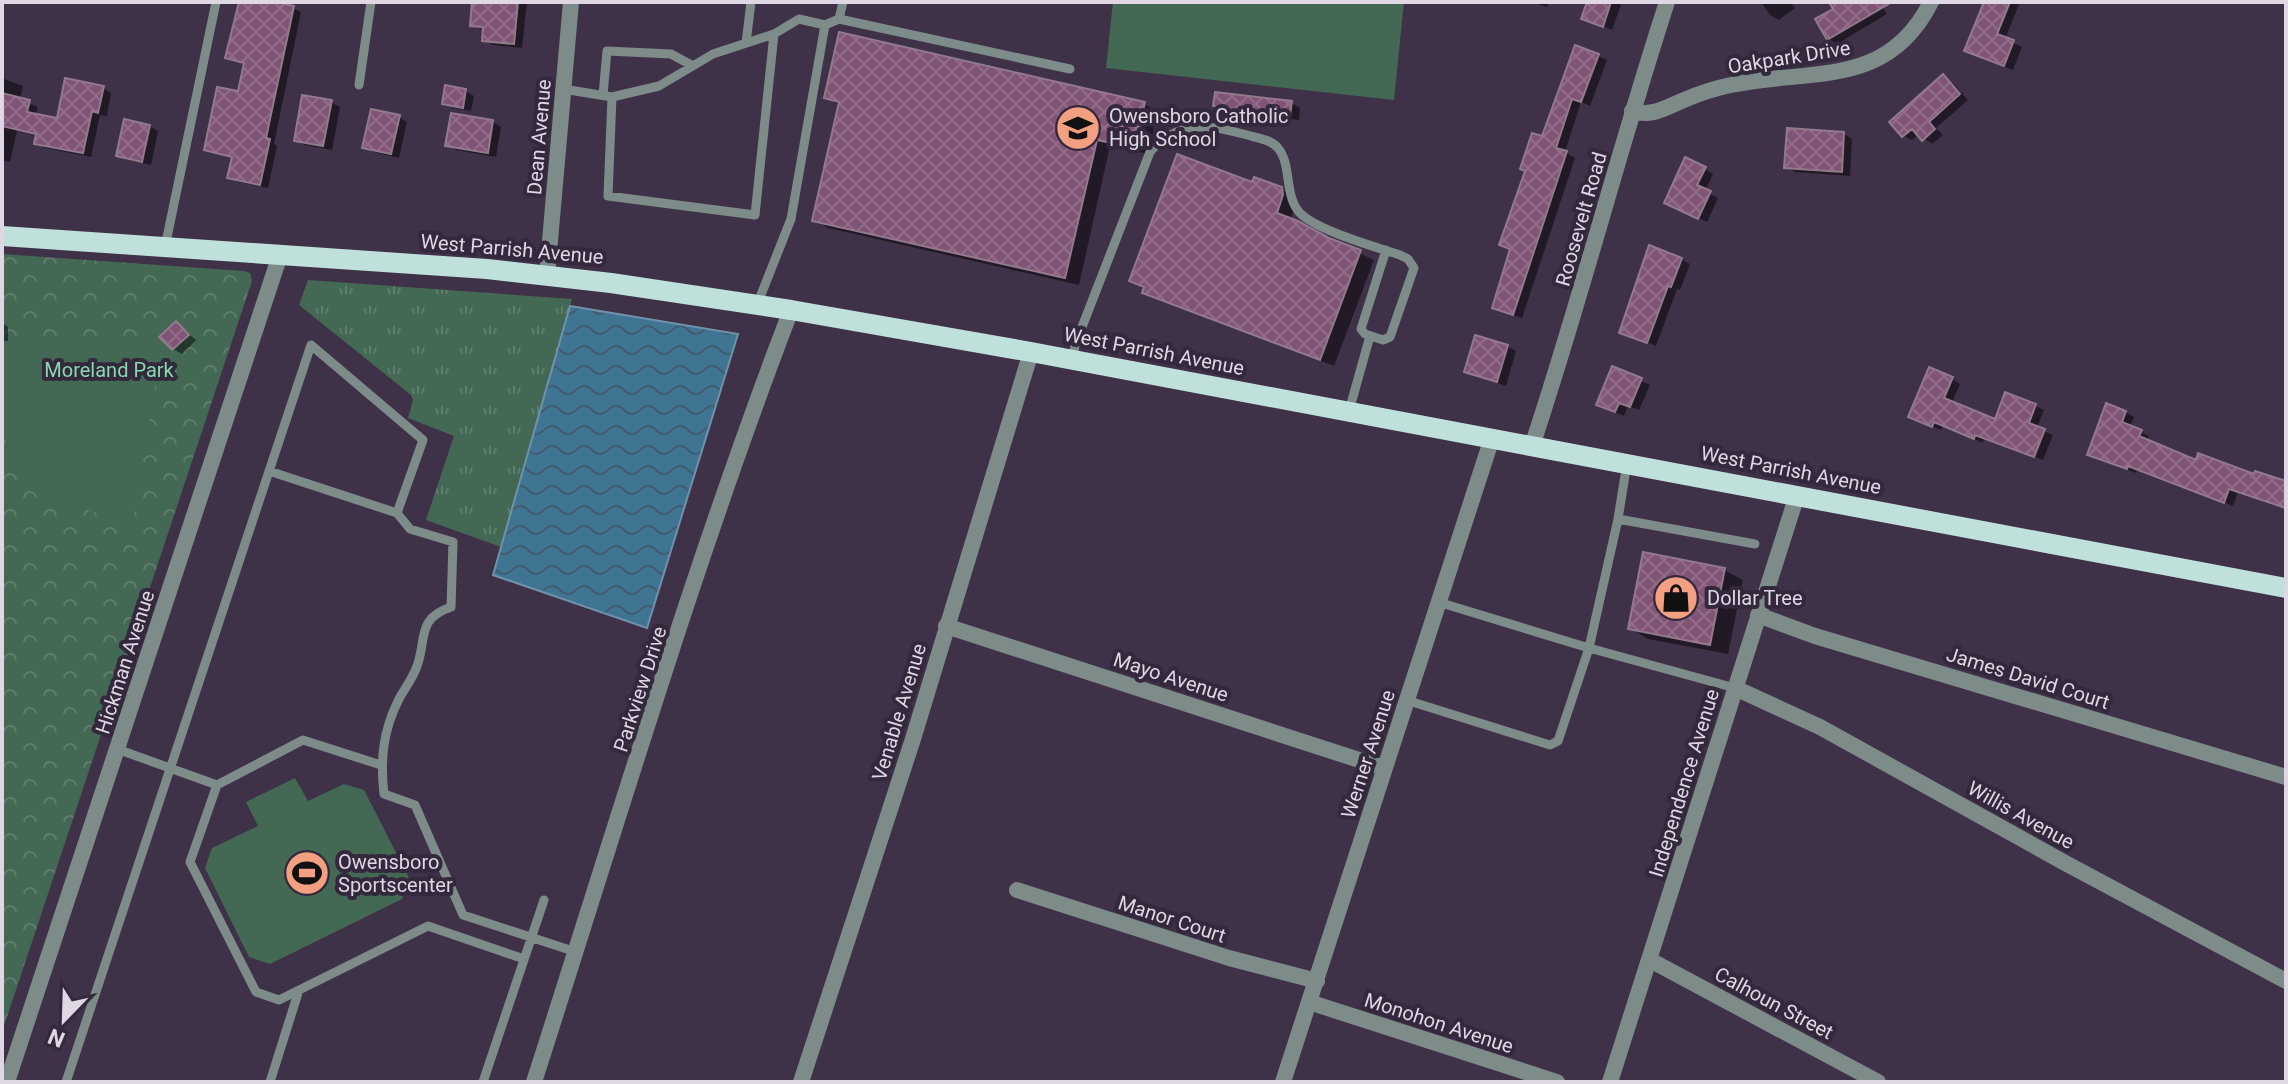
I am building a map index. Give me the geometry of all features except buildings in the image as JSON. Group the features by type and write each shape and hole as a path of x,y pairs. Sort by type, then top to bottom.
{"main road":[{"name":"West Parrish Avenue","path":"2,236 547,275 791,310 1349,411 2286,588"}],"street":[{"name":"Dean Avenue","path":"547,275 571,2"},
{"name":"Roosevelt Road","path":"1532,446 1571,328 1632,111 1667,2"},
{"name":"Oakpark Drive","path":"1632,111 1655,113 1686,99 1732,85 1853,70 1895,47 1913,30 1931,2"},
{"name":"Hickman Avenue","path":"7,1082 280,255"},
{"name":"Parkview Drive","path":"534,1082 759,391 791,310"},
{"name":"Venable Avenue","path":"801,1082 913,739 1031,352"},
{"name":"Werner Avenue","path":"1283,1082 1492,438"},
{"name":"Independence Avenue","path":"1610,1082 1797,495"},
{"name":"James David Court","path":"1758,615 1815,636 2286,777"},
{"name":"Mayo Avenue","path":"946,626 1384,768"},
{"name":"Willis Avenue","path":"1735,688 1820,727 2286,981"},
{"name":"Manor Court","path":"1017,890 1229,958 1317,981"},
{"name":"Calhoun Street","path":"1650,960 1878,1082"},
{"name":"Monohon Avenue","path":"1309,1002 1557,1082"}],"lane":[{"path":"165,247 216,2"},
{"path":"359,85 371,2"},
{"path":"746,43 751,2"},
{"path":"839,19 843,2"},
{"path":"563,89 607,96 659,86 713,54 774,34 799,19 825,25 839,19 1070,69"},
{"path":"757,305 791,219 825,25"},
{"path":"693,66 671,54 607,51 608,196 755,215 774,34"},
{"path":"1073,360 1075,345 1150,152 1171,133 1189,127 1217,127 1270,142 1281,153 1292,200 1298,211 1318,224 1386,250 1408,259 1414,268 1390,337 1383,340 1363,332 1362,324 1386,250"},
{"path":"1349,411 1370,336"},
{"path":"66,1082 311,345 423,440 397,513"},
{"path":"1406,700 1550,745 1558,741 1589,648 1618,519 1627,463"},
{"path":"269,471 397,513 410,529 453,542 451,607 441,610 423,632 417,665 391,717 381,765 384,794 415,805 463,915 576,952"},
{"path":"1618,519 1755,544"},
{"path":"1438,602 1735,688"},
{"path":"381,765 303,740 217,785 190,862 256,992 279,1000 428,926 524,959"},
{"path":"117,749 217,785"},
{"path":"483,1082 544,900"},
{"path":"270,1082 299,990"}],"green space":[{"path":"1113,2 1404,2 1394,100 1106,68"},
{"name":"Moreland Park","path":"2,254 244,271 250,273 252,281 2,1032"},
{"path":"308,280 572,299 501,547 426,520 454,436 408,418 413,400 411,395 299,305"},
{"path":"2,342 152,342 160,352 133,522 74,504 36,478 10,447 2,429"},
{"name":"Owensboro Sportscenter","path":"295,778 308,801 344,784 364,790 409,878 402,899 270,964 249,957 205,868 212,848 258,826 246,802"}],"water":[{"path":"570,306 738,334 647,628 493,575"}],"place":[{"name":"Owensboro Catholic High School","path":"1078,128"},
{"name":"Dollar Tree","path":"1676,598"},
{"name":"Owensboro Sportscenter","path":"307,873"}]}
